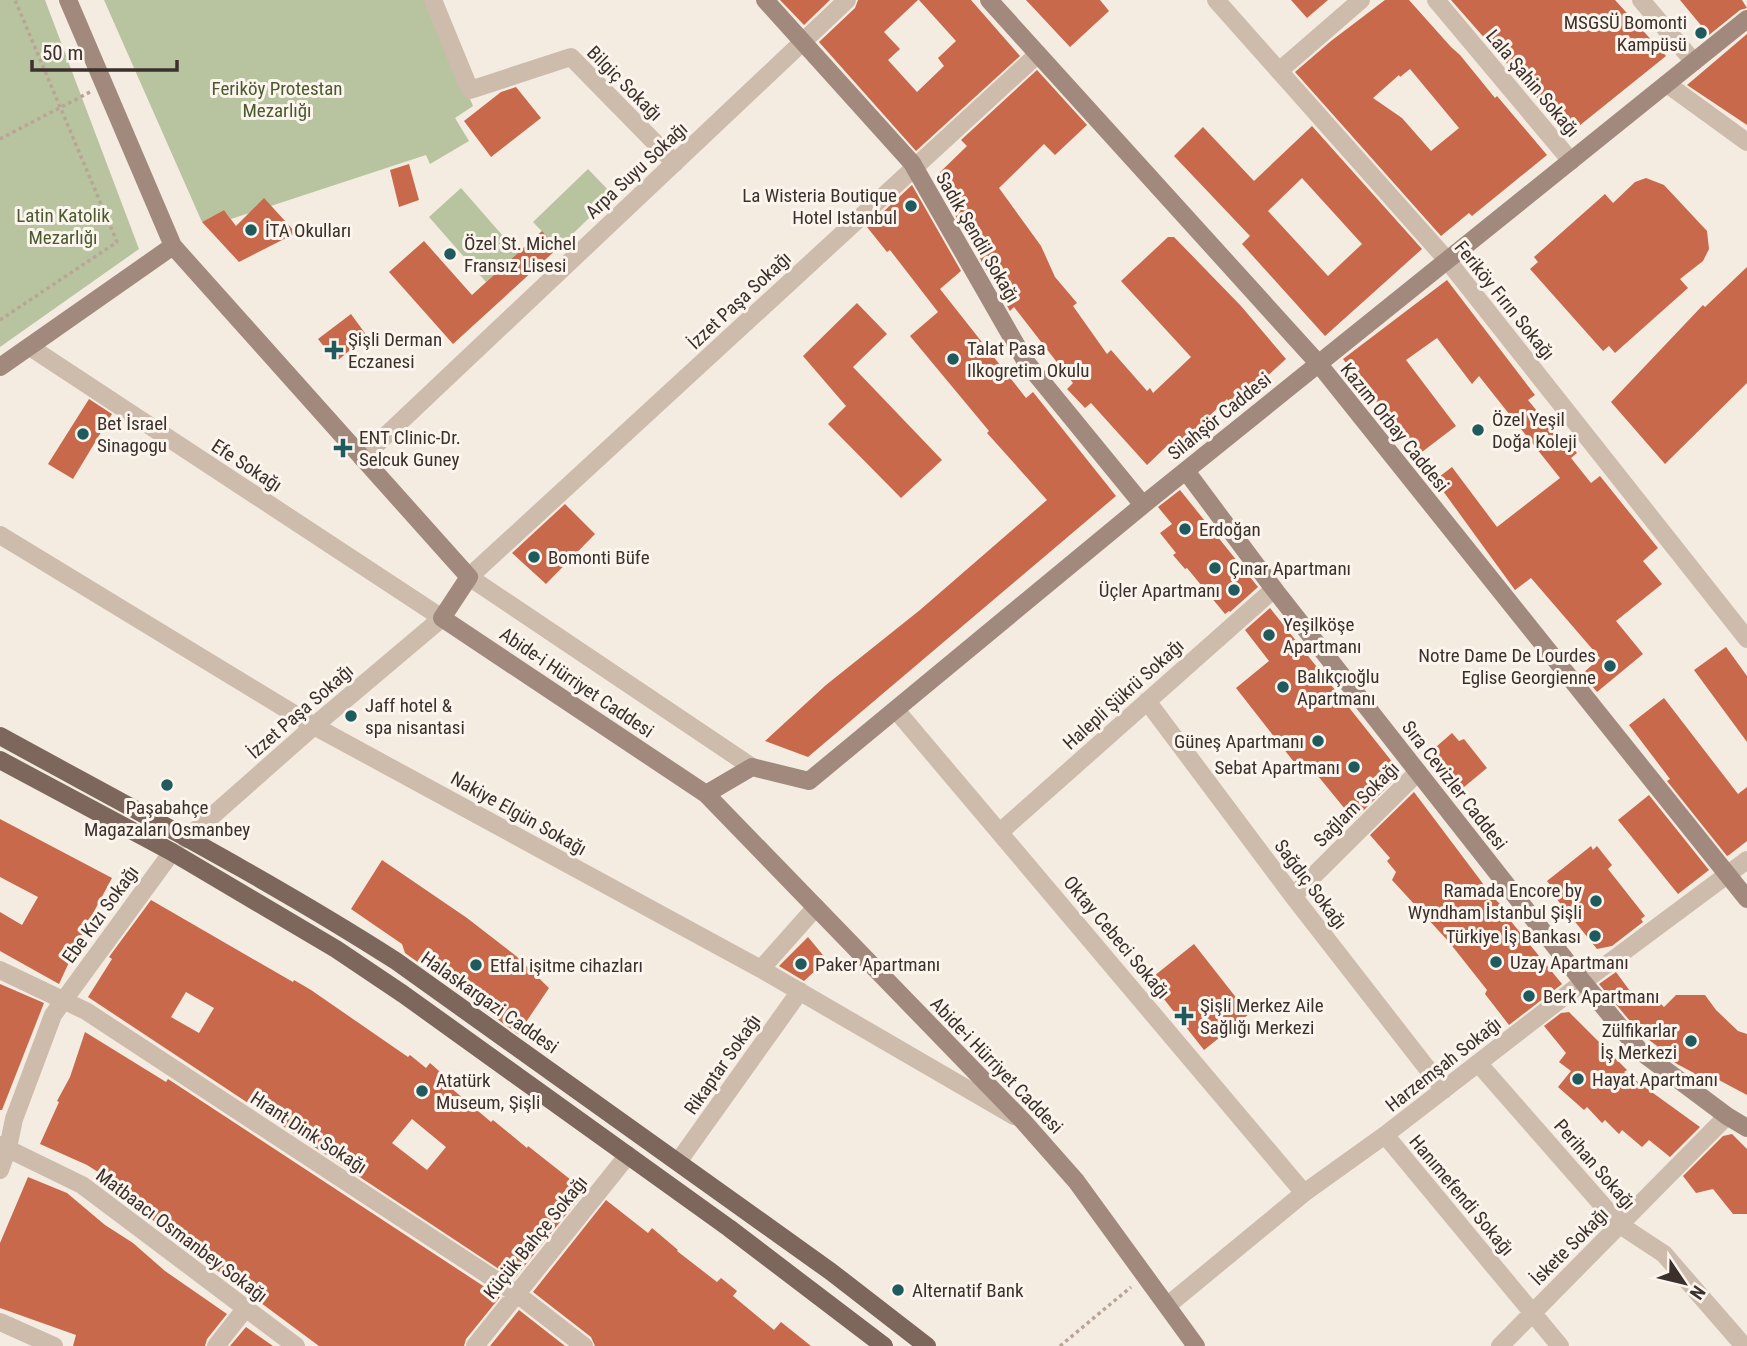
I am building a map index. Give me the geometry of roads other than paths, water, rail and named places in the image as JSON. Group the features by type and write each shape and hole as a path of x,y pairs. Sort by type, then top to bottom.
{"main road":[{"name":"Halaskargazi Caddesi","path":"0,736 335,922 396,961 830,1271 927,1346"},
{"path":"0,760 172,852 336,949 628,1155 788,1271 884,1346"},
{"path":"172,852 186,839"}],"street":[{"path":"68,0 173,246 469,577 752,767 706,793"},
{"name":"Bilgiç Sokağı","path":"433,0 470,90 571,57 675,163"},
{"name":"Sadık Şendil Sokağı","path":"765,0 914,168 1027,362 1143,505"},
{"name":"Arpa Suyu Sokağı","path":"362,458 848,0"},
{"name":"Kazım Orbay Caddesi","path":"989,0 1318,363 1747,899"},
{"name":"Feriköy Fırın Sokağı","path":"1216,0 1447,260 1747,639"},
{"path":"1279,71 1361,0"},
{"name":"Lala Şahin Sokağı","path":"1436,0 1571,161"},
{"path":"1641,0 1694,62"},
{"name":"Silahşör Caddesi","path":"752,767 809,781 1143,505 1747,19"},
{"name":"İzzet Paşa Sokağı","path":"469,577 1038,54"},
{"path":"1667,84 1747,142"},
{"path":"0,367 173,246"},
{"name":"Efe Sokağı","path":"30,347 442,618"},
{"name":"Sıra Cevizler Caddesi","path":"1186,471 1274,589 1640,1051 1747,1128"},
{"name":"Nakiye Elgün Sokağı","path":"0,536 314,726 761,969 1023,1121"},
{"path":"442,618 469,577"},
{"name":"Halepli Şükrü Sokağı","path":"1000,832 1274,589"},
{"name":"İzzet Paşa Sokağı","path":"186,839 442,618"},
{"name":"Abide-i Hürriyet Caddesi","path":"442,618 706,793 1023,1121 1076,1181 1196,1346"},
{"name":"Sağdıç Sokağı","path":"1147,701 1293,896 1444,1090"},
{"name":"Oktay Cebeci Sokağı","path":"896,710 1304,1193"},
{"name":"Sağlam Sokağı","path":"1293,896 1418,772"},
{"name":"Ebe Kızı Sokağı","path":"0,1170 4,1146 53,1015 172,852"},
{"name":"Harzemşah Sokağı","path":"1168,1305 1304,1193 1385,1135 1747,860"},
{"path":"761,969 816,907"},
{"name":"Hrant Dink Sokağı","path":"0,970 86,1011 517,1294 583,1346"},
{"name":"Rikaptar Sokağı","path":"678,1162 800,991"},
{"name":"Perihan Sokağı","path":"1478,1063 1620,1225 1664,1254 1744,1346"},
{"name":"İskete Sokağı","path":"1500,1346 1727,1116"},
{"name":"Hanımefendi Sokağı","path":"1385,1135 1560,1346"},
{"name":"Matbaacı Osmanbey Sokağı","path":"4,1146 82,1185 296,1346"},
{"name":"Küçük Bahçe Sokağı","path":"475,1346 628,1155"},
{"path":"216,1346 244,1309"},
{"path":"0,1322 54,1346"}],"place":[{"name":"MSGSÜ Bomonti Kampüsü","path":"1701,33"},
{"name":"La Wisteria Boutique Hotel Istanbul","path":"911,206"},
{"name":"İTA Okulları","path":"251,230"},
{"name":"Özel St. Michel Fransız Lisesi","path":"450,254"},
{"name":"Şişli Derman Eczanesi","path":"334,350"},
{"name":"Talat Pasa Ilkogretim Okulu","path":"953,359"},
{"name":"Özel Yeşil Doğa Koleji","path":"1478,430"},
{"name":"Bet İsrael Sinagogu","path":"83,434"},
{"name":"ENT Clinic-Dr. Selcuk Guney","path":"343,448"},
{"name":"Erdoğan","path":"1185,529"},
{"name":"Bomonti Büfe","path":"534,557"},
{"name":"Çınar Apartmanı","path":"1215,568"},
{"name":"Üçler Apartmanı","path":"1234,590"},
{"name":"Yeşilköşe Apartmanı","path":"1269,635"},
{"name":"Notre Dame De Lourdes Eglise Georgienne","path":"1610,666"},
{"name":"Balıkçıoğlu Apartmanı","path":"1283,687"},
{"name":"Jaff hotel & spa nisantasi","path":"351,716"},
{"name":"Güneş Apartmanı","path":"1318,741"},
{"name":"Sebat Apartmanı","path":"1354,767"},
{"name":"Paşabahçe Magazaları Osmanbey","path":"167,785"},
{"name":"Ramada Encore by Wyndham İstanbul Şişli","path":"1596,901"},
{"name":"Türkiye İş Bankası","path":"1595,936"},
{"name":"Uzay Apartmanı","path":"1496,962"},
{"name":"Paker Apartmanı","path":"801,964"},
{"name":"Etfal işitme cihazları","path":"476,965"},
{"name":"Berk Apartmanı","path":"1529,996"},
{"name":"Şişli Merkez Aile Sağlığı Merkezi","path":"1184,1016"},
{"name":"Zülfikarlar İş Merkezi","path":"1691,1041"},
{"name":"Hayat Apartmanı","path":"1578,1079"},
{"name":"Atatürk Museum, Şişli","path":"422,1091"},
{"name":"Alternatif Bank","path":"898,1290"}],"park label":[{"name":"Feriköy Protestan Mezarlığı","path":"277,99"},
{"name":"Latin Katolik Mezarlığı","path":"63,226"}]}
